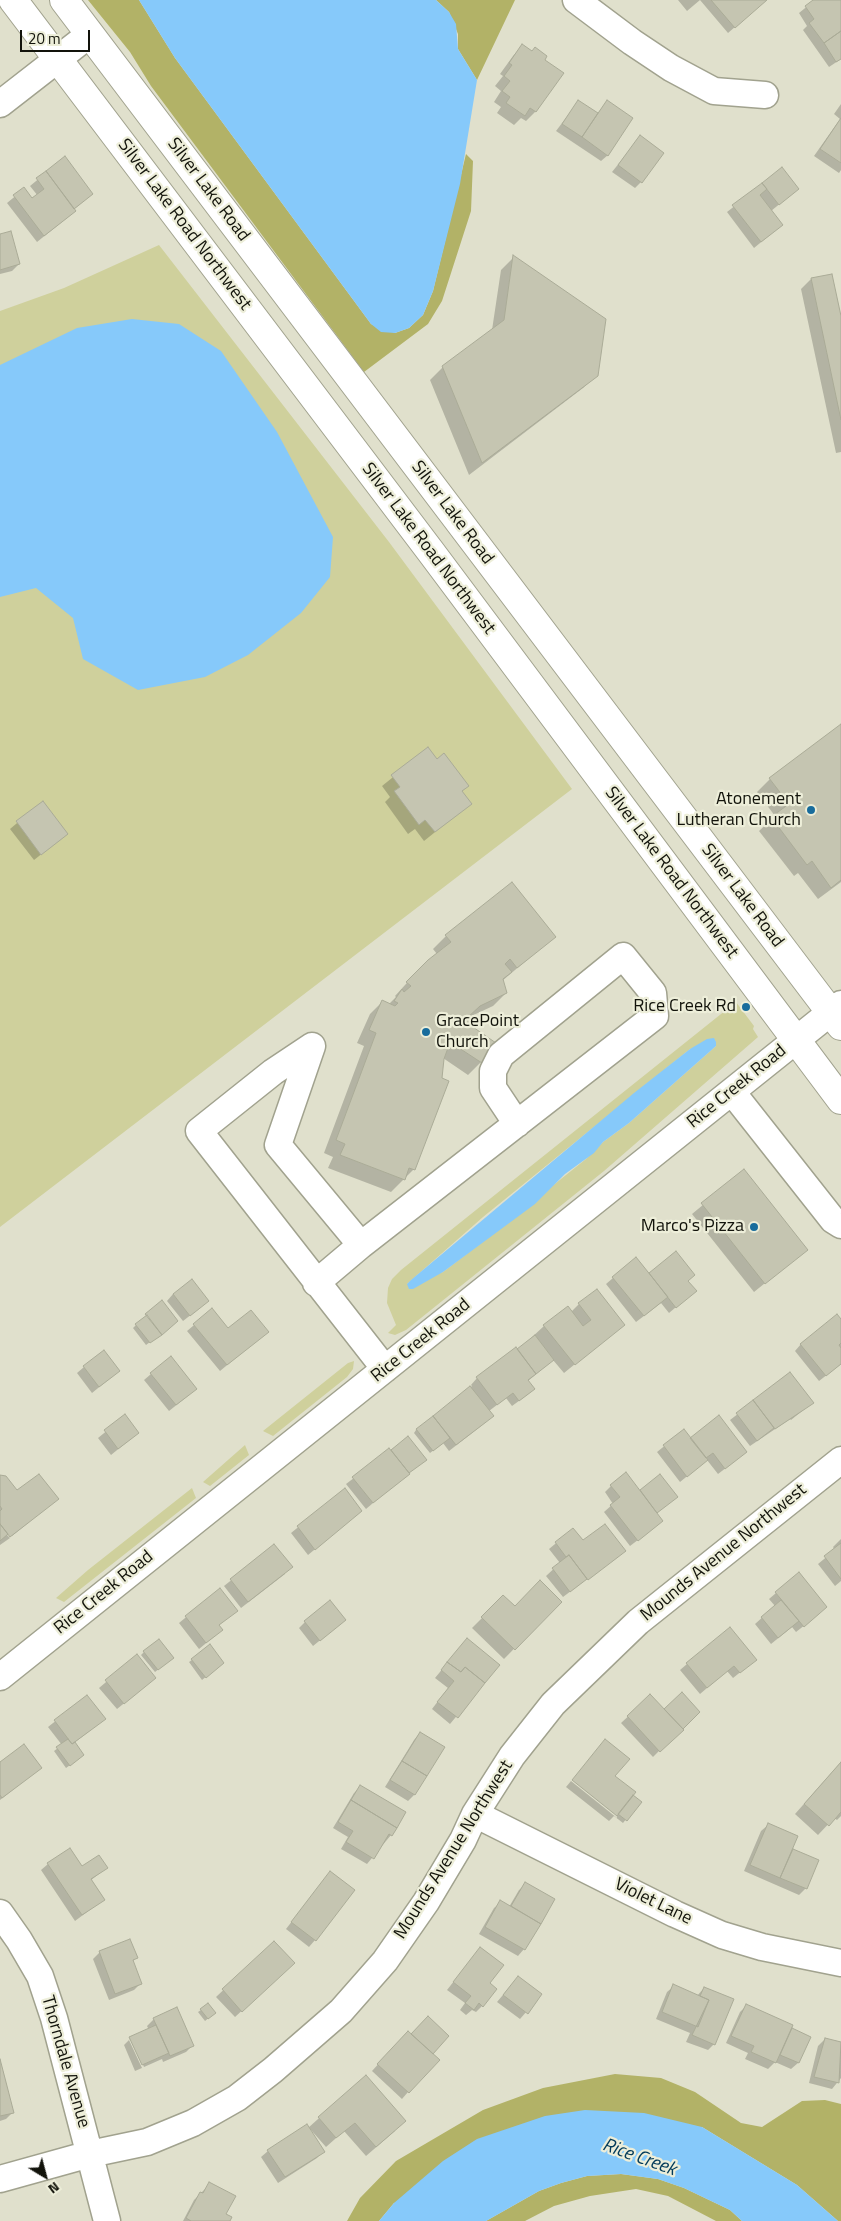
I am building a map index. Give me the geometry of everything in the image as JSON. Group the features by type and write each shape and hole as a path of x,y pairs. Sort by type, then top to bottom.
{"main road":[{"name":"Silver Lake Road Northwest","path":"13,0 841,1100"},
{"name":"Silver Lake Road","path":"64,0 837,1014"}],"street":[{"path":"576,0 632,42 671,68 714,91 764,95"},
{"path":"0,104 90,34"},
{"path":"316,1283 361,1245 517,1124 655,1016 653,993 623,956 501,1055 493,1071 493,1088 517,1124"},
{"name":"Rice Creek Road","path":"0,1677 796,1040 837,1014"},
{"path":"361,1245 278,1146 312,1046 273,1072 199,1131 385,1369"},
{"path":"732,1092 833,1220 841,1224"},
{"name":"Mounds Avenue Northwest","path":"0,2179 90,2154 147,2142 193,2123 238,2098 273,2070 341,2011 385,1961 426,1902 463,1840 475,1814 512,1756 553,1704 638,1622 841,1460"},
{"name":"Violet Lane","path":"475,1814 675,1914 722,1935 762,1947 841,1963"},
{"name":"Thorndale Avenue","path":"0,1913 19,1940 40,1976 54,2018 107,2221"}],"green space":[{"path":"159,245 389,542 572,789 0,1227 0,311 64,288"},
{"path":"736,1002 754,1026 753,1029 758,1037 604,1171 406,1330 395,1335 388,1333 396,1325 387,1303 388,1288 392,1279","holes":["716,1046 629,1123 443,1272 407,1284 483,1217 690,1049"]},
{"path":"354,1361 353,1369 347,1377 273,1436 263,1431 348,1363"},
{"path":"245,1445 249,1455 210,1486 203,1482"},
{"path":"192,1488 196,1498 64,1602 56,1598 88,1570"}],"shaded area":[{"path":"88,0 139,0 175,58 371,324 395,333 409,328 423,315 433,291 466,154 473,161 471,211 442,301 428,324 364,372 151,86 130,52"},
{"path":"436,0 515,0 477,80 458,49 458,34 449,12"},
{"path":"615,2074 661,2078 695,2092 741,2123 762,2127 802,2101 825,2100 841,2104 841,2221 838,2221 797,2185 702,2127 394,2203 379,2221 347,2221 360,2198 396,2161 483,2110 543,2088"},
{"path":"621,2174 658,2179 684,2188 730,2210 742,2221 716,2221 668,2196 636,2189 590,2196 554,2206 525,2221 486,2221 539,2191 561,2183 587,2176"}],"water":[{"path":"139,0 436,0 449,12 456,24 458,49 477,80 460,184 433,291 423,315 409,328 395,333 381,332 371,324 175,58"},
{"path":"132,319 179,324 221,351 277,432 333,537 330,577 301,613 248,655 205,677 138,690 83,659 73,618 36,588 0,597 0,365 77,328"},
{"path":"714,1038 716,1046 629,1123 603,1142 594,1153 565,1174 535,1204 443,1272 413,1289 409,1289 407,1284 411,1280 634,1093 690,1049 707,1039"},
{"name":"Rice Creek","path":"585,2110 644,2113 702,2127 797,2185 838,2221 742,2221 730,2210 684,2188 658,2179 621,2174 587,2176 561,2183 539,2191 486,2221 379,2221 394,2203 443,2161 477,2139 545,2116"}],"building":[{"path":"711,0 767,0 735,28"},
{"path":"813,0 841,0 841,31 824,43 809,23 814,19 805,6"},
{"path":"841,31 841,59 836,62 824,43"},
{"path":"522,44 532,51 535,47 547,56 545,60 564,73 536,112 530,108 525,116 506,103 510,97 502,91 510,81 504,76 512,65 509,63"},
{"path":"578,100 598,113 582,137 562,124"},
{"path":"607,100 633,118 608,156 582,137"},
{"path":"841,118 841,163 820,149"},
{"path":"640,135 664,153 642,183 618,165"},
{"path":"65,156 93,194 74,209 46,171"},
{"path":"782,167 799,189 779,205 762,183"},
{"path":"46,171 76,211 44,236 13,195 24,187 32,198 44,189 36,178"},
{"path":"762,183 767,189 760,195 783,225 761,242 732,205"},
{"path":"11,231 20,264 0,270 0,234"},
{"path":"513,255 606,319 598,376 482,463 442,366 504,320"},
{"path":"832,274 841,316 841,420 811,278"},
{"name":"Atonement Lutheran Church","path":"841,724 841,880 831,888 812,861 807,865 771,817 789,804 769,778"},
{"path":"428,747 437,759 444,753 469,786 462,791 472,804 435,832 425,820 419,825 394,791 400,787 391,775"},
{"path":"43,801 68,834 41,855 16,821"},
{"name":"GracePoint Church","path":"512,882 556,937 517,968 510,959 505,964 512,972 503,979 507,993 480,1006 467,1018 472,1023 470,1025 496,1043 482,1063 456,1046 454,1049 449,1045 444,1059 442,1078 449,1081 415,1170 409,1168 405,1180 340,1155 345,1144 336,1140 376,1033 369,1030 382,1000 395,1006 398,1003 394,1001 402,989 404,992 411,986 406,982 428,960 451,942 445,935"},
{"name":"Marco's Pizza","path":"744,1169 808,1250 765,1284 701,1203"},
{"path":"676,1251 695,1275 688,1281 697,1291 676,1308 649,1273"},
{"path":"636,1257 668,1297 644,1316 612,1277"},
{"path":"192,1279 209,1301 190,1316 173,1294"},
{"path":"597,1289 625,1325 575,1365 543,1325 568,1306 583,1326 591,1320 578,1303"},
{"path":"162,1300 178,1321 162,1335 145,1314"},
{"path":"212,1308 228,1328 251,1310 269,1332 227,1365 193,1324"},
{"path":"837,1314 841,1319 841,1343 839,1345 841,1348 841,1364 826,1376 800,1344"},
{"path":"147,1315 162,1335 150,1343 135,1324"},
{"path":"535,1335 554,1360 536,1374 517,1349"},
{"path":"516,1347 536,1374 528,1380 535,1389 519,1401 513,1393 497,1405 476,1377"},
{"path":"104,1350 120,1371 99,1387 83,1366"},
{"path":"171,1356 197,1389 176,1405 150,1373"},
{"path":"790,1372 814,1403 775,1429 753,1400"},
{"path":"470,1386 494,1416 456,1445 433,1416"},
{"path":"753,1400 774,1428 757,1441 736,1413"},
{"path":"125,1414 139,1433 118,1449 104,1430"},
{"path":"719,1415 747,1452 725,1469 713,1453 706,1458 690,1438"},
{"path":"433,1416 450,1438 433,1451 416,1429"},
{"path":"684,1429 708,1460 687,1477 663,1445"},
{"path":"408,1436 427,1460 409,1473 391,1450"},
{"path":"389,1448 410,1474 373,1503 352,1477"},
{"path":"626,1472 663,1521 638,1541 610,1505 620,1497 610,1485"},
{"path":"39,1474 59,1499 10,1537 0,1524 0,1511 2,1509 0,1506 0,1475 6,1476 17,1490"},
{"path":"660,1474 678,1497 657,1513 640,1490"},
{"path":"345,1488 362,1511 315,1550 297,1526"},
{"path":"0,1524 8,1534 0,1541"},
{"path":"605,1524 626,1551 588,1580 569,1555 566,1557 555,1542 573,1528 583,1540"},
{"path":"841,1543 841,1579 824,1556"},
{"path":"274,1544 293,1567 248,1602 230,1579"},
{"path":"569,1555 587,1579 570,1592 552,1568"},
{"path":"799,1572 827,1607 804,1627 775,1592"},
{"path":"540,1580 562,1602 515,1650 481,1617 503,1595 515,1606"},
{"path":"220,1588 238,1611 219,1625 223,1630 206,1643 185,1616"},
{"path":"330,1600 346,1620 320,1641 304,1621"},
{"path":"781,1600 799,1621 778,1638 761,1617"},
{"path":"730,1627 757,1660 740,1673 734,1666 707,1688 686,1663"},
{"path":"467,1638 500,1665 485,1683 465,1667 461,1672 447,1662"},
{"path":"159,1639 174,1658 158,1670 143,1651"},
{"path":"210,1644 224,1663 206,1678 191,1659"},
{"path":"137,1654 156,1678 124,1704 105,1680"},
{"path":"447,1662 461,1672 465,1667 485,1683 458,1718 437,1702 454,1681 441,1670"},
{"path":"682,1692 700,1712 683,1729 664,1709"},
{"path":"650,1694 684,1730 660,1752 627,1716"},
{"path":"87,1695 106,1719 72,1744 54,1720"},
{"path":"420,1732 445,1747 427,1776 402,1761"},
{"path":"68,1739 72,1744 75,1742 84,1755 70,1766 56,1747"},
{"path":"605,1739 630,1759 615,1776 636,1792 617,1816 572,1780"},
{"path":"24,1744 42,1768 2,1798 0,1795 0,1762"},
{"path":"402,1761 427,1776 415,1795 390,1780"},
{"path":"841,1762 841,1812 829,1826 804,1804"},
{"path":"360,1785 406,1812 397,1828 351,1800"},
{"path":"633,1795 642,1802 627,1821 618,1814"},
{"path":"351,1800 397,1828 392,1836 389,1834 374,1859 346,1842 353,1831 338,1822"},
{"path":"768,1823 798,1836 780,1878 750,1865"},
{"path":"70,1848 82,1866 99,1855 108,1868 91,1879 105,1900 82,1915 47,1863"},
{"path":"793,1849 819,1860 807,1889 780,1878"},
{"path":"330,1871 355,1890 316,1941 291,1922"},
{"path":"525,1882 555,1899 541,1924 511,1906"},
{"path":"500,1900 541,1924 525,1950 485,1927"},
{"path":"130,1939 138,1958 133,1960 142,1984 115,1994 99,1951"},
{"path":"274,1941 295,1963 242,2012 222,1989"},
{"path":"480,1947 504,1965 490,1983 497,1989 483,2007 479,2003 474,2010 465,2003 471,1996 453,1982"},
{"path":"518,1976 542,1994 528,2014 503,1995"},
{"path":"673,1984 709,2000 698,2027 662,2012"},
{"path":"704,1987 734,1999 715,2045 692,2035 709,2000 700,1996"},
{"path":"208,2003 216,2013 208,2019 200,2009"},
{"path":"746,2004 793,2025 776,2063 751,2052 754,2046 731,2036"},
{"path":"177,2007 194,2046 170,2056 153,2018"},
{"path":"428,2016 449,2036 433,2054 411,2034"},
{"path":"156,2025 169,2053 142,2065 129,2037"},
{"path":"792,2028 811,2037 799,2063 780,2055"},
{"path":"408,2031 440,2060 409,2093 377,2064"},
{"path":"825,2038 841,2042 839,2083 814,2077"},
{"path":"0,2059 14,2113 0,2116"},
{"path":"366,2075 406,2121 376,2147 355,2123 336,2138 318,2117"},
{"path":"307,2124 325,2152 285,2177 267,2150"},
{"path":"209,2182 236,2196 226,2214 232,2217 230,2221 191,2221 186,2218 200,2192 203,2193"}],"place":[{"name":"Atonement Lutheran Church","path":"811,810"},
{"name":"Rice Creek Rd","path":"746,1007"},
{"name":"GracePoint Church","path":"426,1032"},
{"name":"Marco's Pizza","path":"754,1227"}]}
